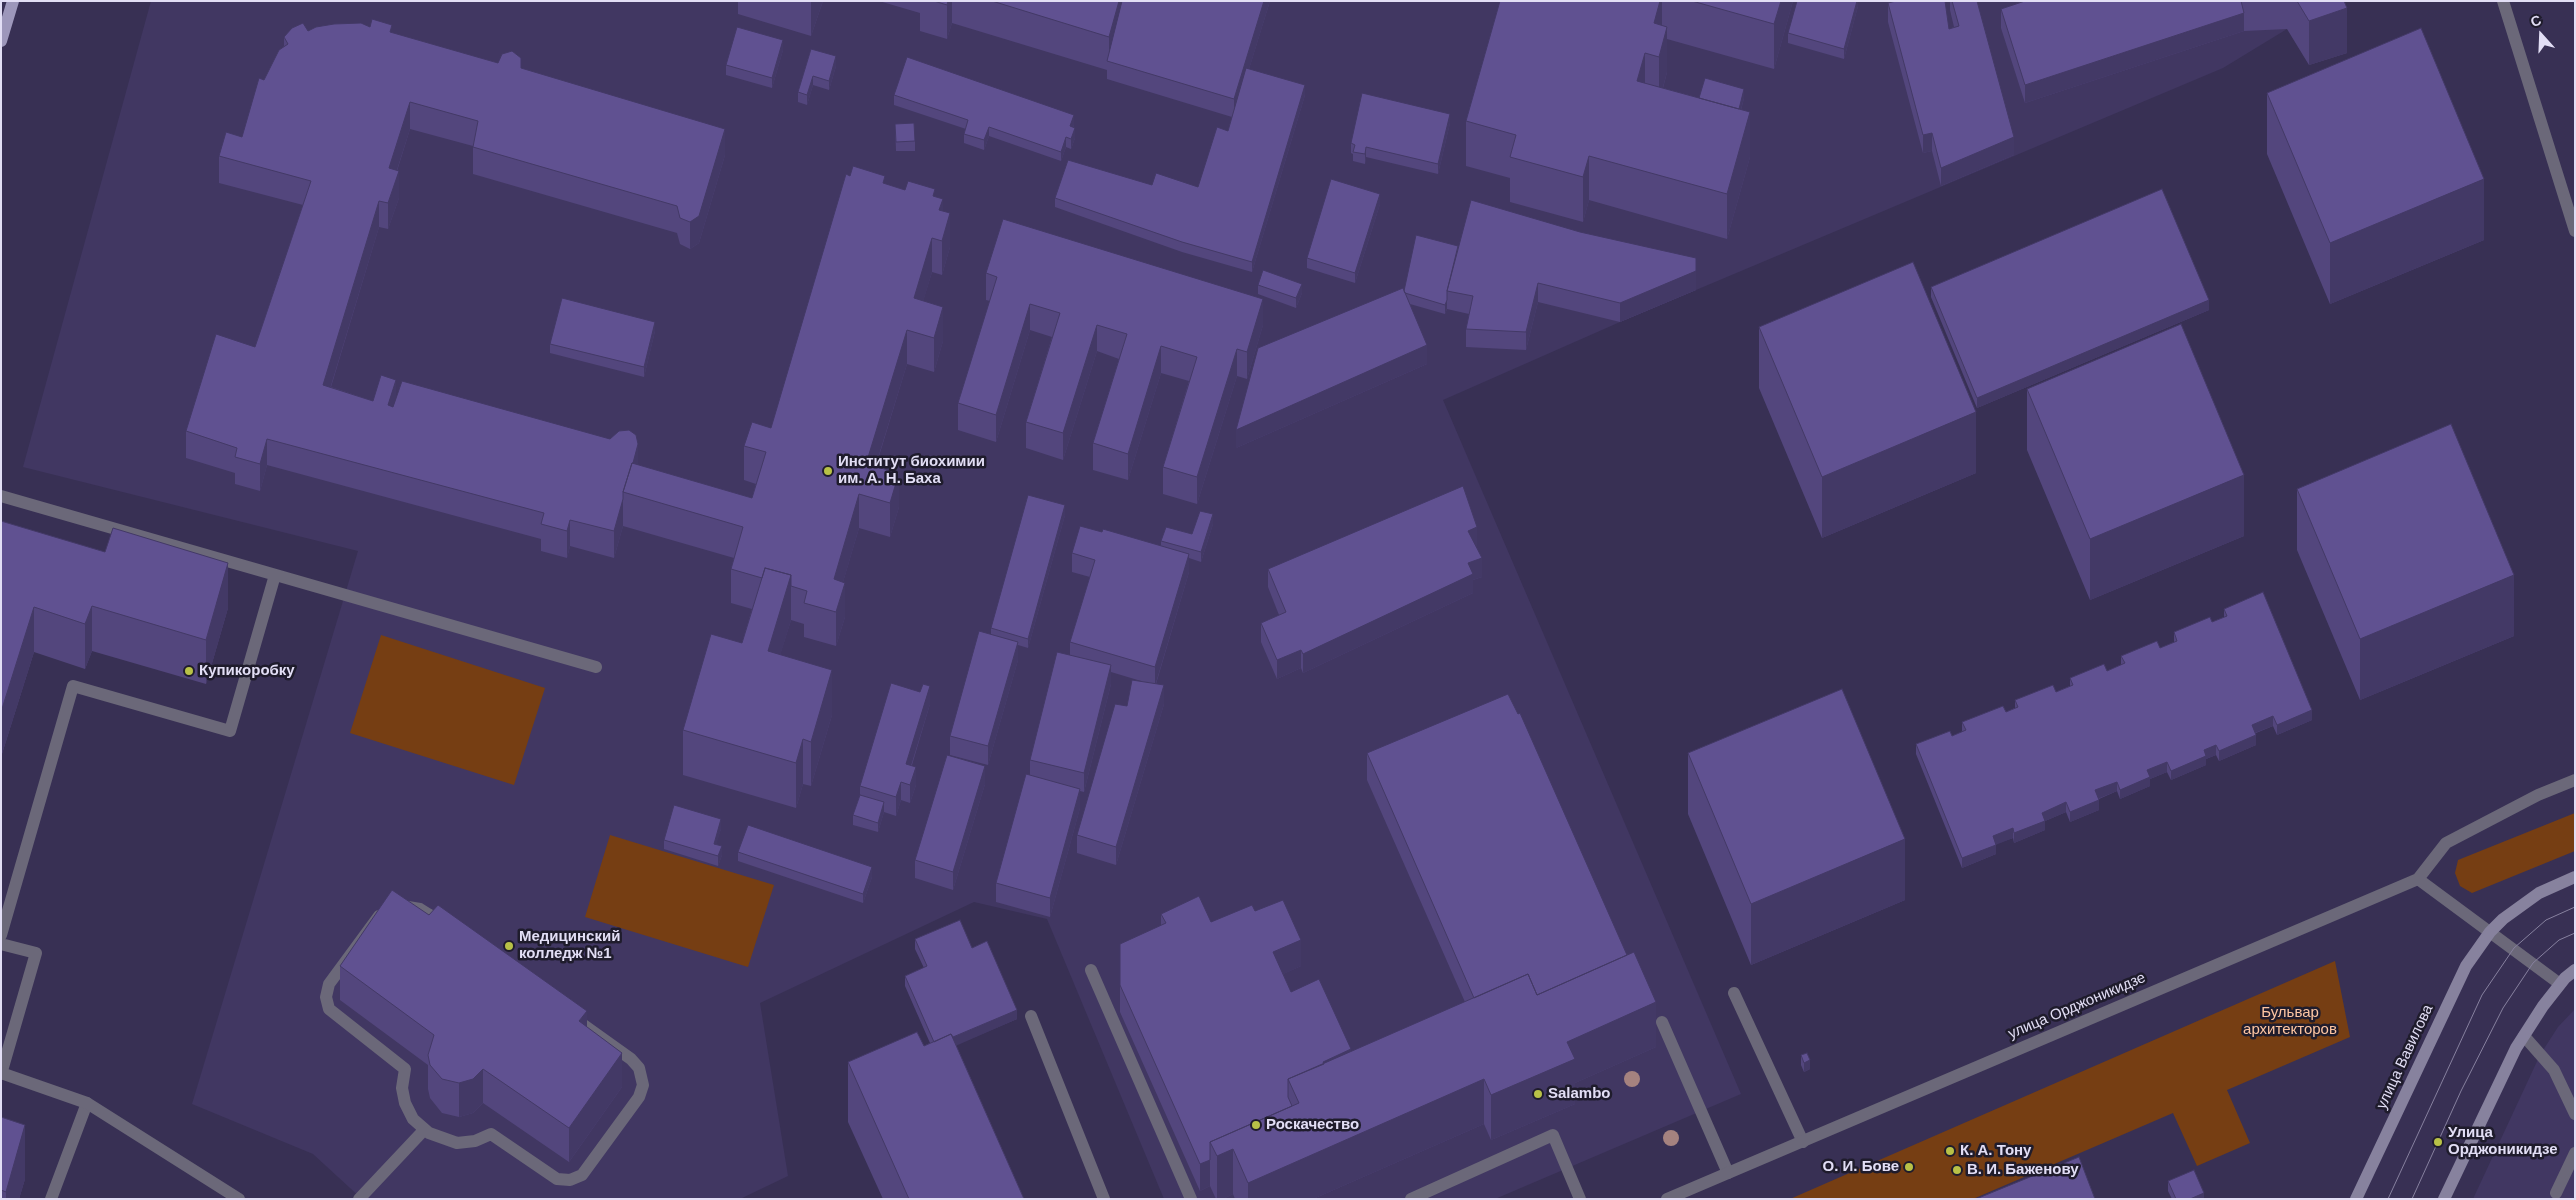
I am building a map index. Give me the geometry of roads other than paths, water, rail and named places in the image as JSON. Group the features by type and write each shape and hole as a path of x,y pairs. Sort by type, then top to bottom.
{"main road":[{"path":"1,41 13,1"},
{"path":"2490,932 2503,919 2540,893 2575,877"},
{"name":"улица Вавилова","path":"2356,1199 2466,966 2490,932"},
{"path":"2444,1199 2488,1102 2524,1036 2560,984 2575,970"}],"street":[{"path":"2503,1 2575,231"},
{"path":"1,496 596,667"},
{"path":"1,934 74,686 230,730 275,575"},
{"path":"2560,984 2418,879 2446,843 2538,795 2575,780"},
{"name":"улица Орджоникидзе","path":"1667,1199 2418,879"},
{"path":"413,907 428,914 631,1059 637,1065 642,1075 643,1085 639,1097 589,1169 582,1175 570,1180 552,1177 490,1134 475,1141 457,1143 440,1139 424,1130 414,1119 405,1103 402,1088 405,1069 335,1015 329,1009 326,997 329,984 372,925 379,916 393,908 413,907"},
{"path":"1,944 36,953 1,1074 87,1103 239,1199"},
{"path":"1091,970 1191,1199"},
{"path":"1734,993 1802,1142"},
{"path":"1031,1016 1104,1199"},
{"path":"1662,1022 1728,1173"},
{"path":"2524,1036 2554,1070 2575,1114"},
{"path":"51,1199 87,1103"},
{"path":"359,1199 424,1130"},
{"path":"1411,1199 1553,1135 1580,1199"},
{"path":"2556,1193 2575,1153"}],"tram line":[{"path":"2388,1199 2482,995 2514,948 2546,920 2575,907"},
{"path":"2412,1199 2461,1091 2503,1008 2533,963 2559,940 2575,933"}],"place":[{"name":"Институт биохимии им. А. Н. Баха","path":"828,471"},
{"name":"Купикоробку","path":"189,671"},
{"name":"Медицинский колледж №1","path":"509,946"},
{"name":"Salambo","path":"1538,1094"},
{"name":"Роскачество","path":"1256,1125"},
{"name":"Улица Орджоникидзе","path":"2438,1142"},
{"name":"К. А. Тону","path":"1950,1151"},
{"name":"О. И. Бове","path":"1909,1167"},
{"name":"В. И. Баженову","path":"1957,1170"}],"park label":[{"name":"Бульвар архитекторов","path":"2290,1022"}]}
